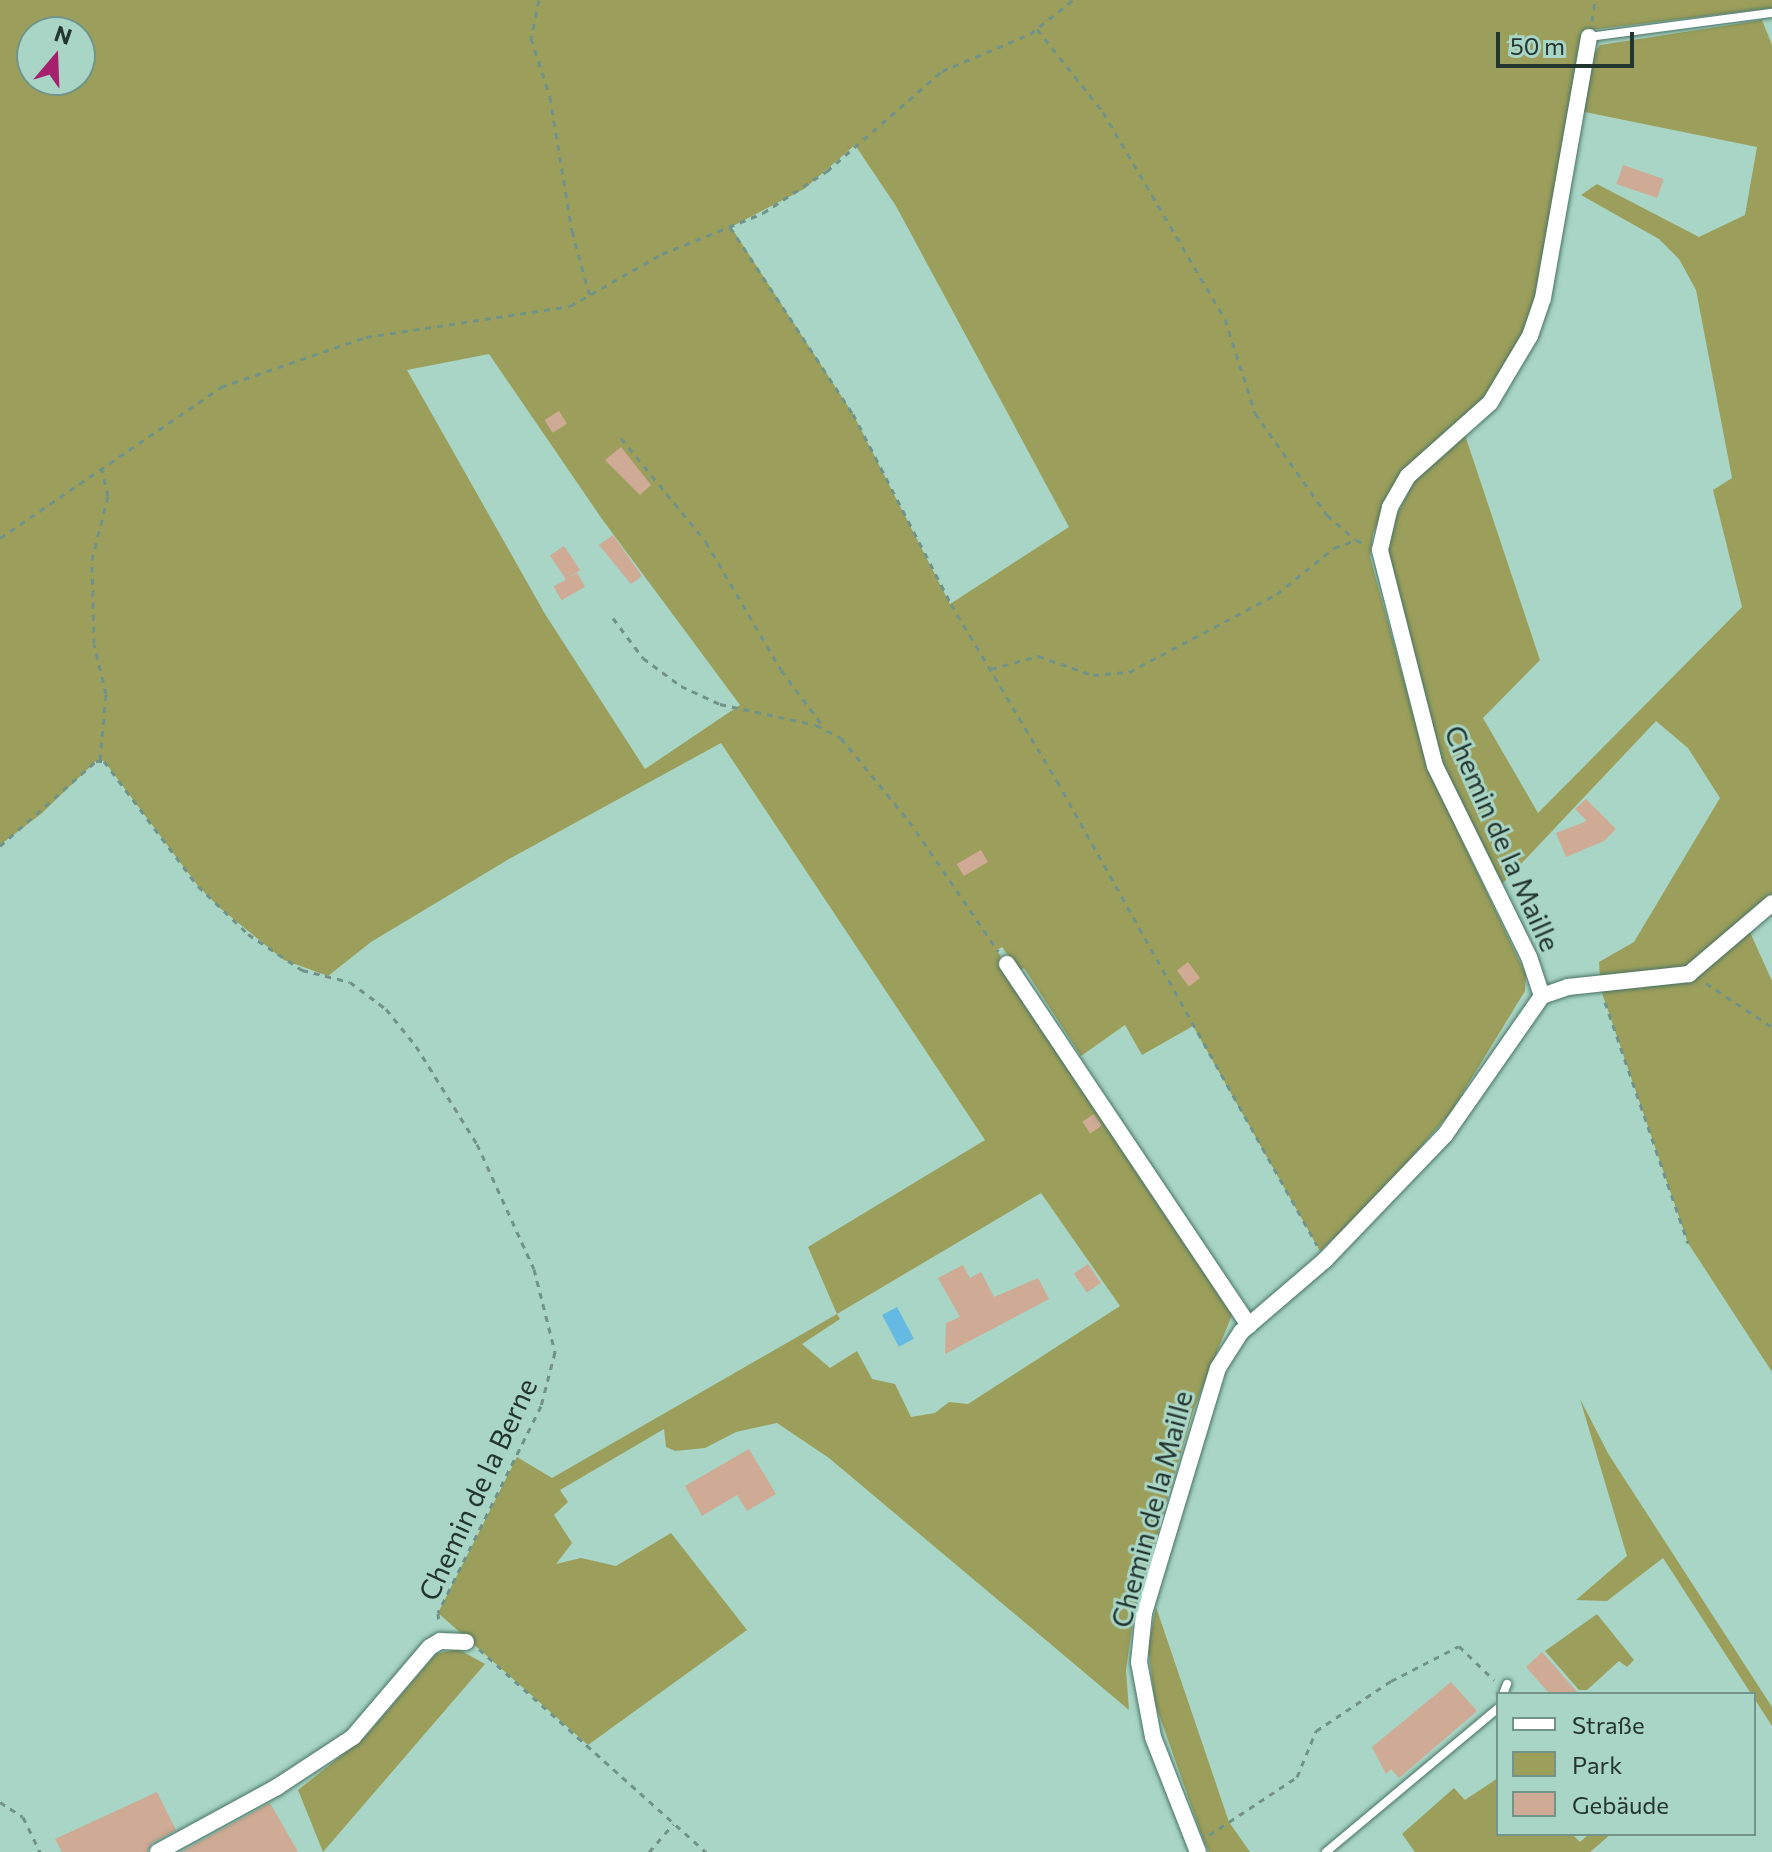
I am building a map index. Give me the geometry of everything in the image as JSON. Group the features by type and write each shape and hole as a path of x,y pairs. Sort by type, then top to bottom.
{"street":[{"name":"Chemin de la Maille","path":"1542,996 1529,957 1435,766 1380,550 1390,507 1408,476 1490,403 1530,336 1543,298 1589,37"},
{"path":"1689,974 1772,903"},
{"path":"1007,964 1249,1326"},
{"name":"Chemin de la Maille","path":"1197,1848 1144,1704 1141,1632 1214,1378 1229,1347 1325,1260 1445,1135 1542,996 1598,983 1689,974"},
{"path":"158,1852 339,1748 377,1714 419,1657 440,1641 466,1642"}],"lane":[{"path":"1589,37 1772,13"},
{"path":"1504,1692 1507,1684"},
{"path":"1326,1852 1496,1710"}],"path":[{"path":"539,0 531,38 550,97 572,231 590,297"},
{"path":"0,538 221,387 366,337 477,323 590,297 662,254 730,227 804,189 942,71 1037,28 1073,0"},
{"path":"1589,37 1595,0"},
{"path":"1037,28 1103,112 1225,319 1255,413 1327,515 1356,540 1380,550"},
{"path":"730,227 853,414 951,604 991,669 1325,1260"},
{"path":"621,438 706,542 781,670 826,729 862,758 1007,964"},
{"path":"0,845 100,760 106,694 94,644 92,560 108,496 102,470"},
{"path":"991,669 1038,656 1093,675 1129,672 1277,594 1334,548 1356,540"},
{"path":"613,618 643,658 681,686 720,704 826,729"},
{"name":"Chemin de la Berne","path":"100,760 115,771 198,886 248,934 302,970 350,982 386,1009 416,1046 477,1144 534,1269 554,1332 551,1383 438,1613 440,1641"},
{"path":"1689,974 1772,1027"},
{"path":"1598,983 1688,1243"},
{"path":"466,1642 513,1676 706,1852"},
{"path":"1197,1848 1297,1777 1310,1740 1323,1725 1459,1646 1496,1683 1507,1684"},
{"path":"0,1802 23,1817 40,1852"},
{"path":"649,1852 673,1824"}],"green space":[{"path":"0,0 1772,0 1772,8 1582,31 1538,291 1520,344 1490,392 1400,473 1373,534 1370,557 1428,768 1526,975 1525,991 1451,1112 1378,1196 1320,1251 1193,1026 1142,1055 1125,1025 1081,1056 1024,968 1019,971 1002,947 997,950 1039,1026 1232,1315 1193,1411 1133,1620 1126,1670 1129,1710 829,1458 777,1423 736,1432 705,1448 675,1451 666,1447 664,1429 560,1490 568,1502 554,1515 572,1543 556,1564 581,1558 616,1566 671,1533 747,1630 588,1745 438,1613 517,1457 552,1478 837,1314 808,1247 985,1140 721,743 509,859 371,942 328,976 284,960 220,908 198,886 104,761 96,761 41,814 0,845","holes":["855,145 896,206 1069,527 950,604 853,414 731,227 804,189","489,354 602,519 740,705 645,769 545,614 407,370","1041,1193 1120,1306 968,1404 949,1402 935,1413 911,1417 895,1384 872,1379 857,1351 830,1368 802,1344 840,1319 837,1314"]},
{"path":"1762,20 1772,45 1772,897 1690,966 1600,978 1599,962 1634,942 1720,798 1688,748 1656,721 1502,884 1442,763 1387,557 1389,530 1419,472 1464,432 1540,660 1483,718 1538,813 1742,607 1713,490 1732,478 1696,290 1679,259 1659,239 1581,195 1597,184 1699,237 1745,215 1757,147 1580,111 1592,56 1600,45"},
{"path":"1749,930 1772,981 1772,1372 1688,1243 1601,990 1680,982"},
{"path":"1580,1399 1609,1455 1772,1707 1772,1726 1756,1701 1756,1692 1750,1692 1663,1558 1607,1601 1576,1600 1627,1556"},
{"path":"1156,1607 1229,1822 1250,1852 1209,1852 1203,1839 1155,1703 1148,1647"},
{"path":"1597,1614 1634,1660 1627,1667 1619,1661 1587,1690 1579,1690 1545,1651"},
{"path":"458,1649 485,1664 323,1852 298,1790 365,1737 436,1654"},
{"path":"1496,1779 1496,1836 1574,1836 1580,1842 1587,1836 1609,1836 1590,1852 1415,1852 1402,1834 1454,1788 1465,1800"}],"water":[{"path":"897,1307 914,1339 899,1347 882,1315"}],"building":[{"path":"1623,165 1664,179 1657,198 1616,184"},
{"path":"559,411 567,424 553,433 545,420"},
{"path":"621,447 651,485 640,495 605,460"},
{"path":"613,535 642,576 631,584 599,545"},
{"path":"564,546 580,570 566,580 550,556"},
{"path":"577,573 585,587 562,600 554,586"},
{"path":"1586,799 1616,829 1604,841 1566,857 1556,833 1587,821 1575,809"},
{"path":"981,850 988,862 964,876 957,864"},
{"path":"1188,962 1200,978 1189,986 1177,970"},
{"path":"1094,1114 1102,1126 1090,1133 1082,1122"},
{"path":"1088,1264 1101,1283 1087,1293 1074,1274"},
{"path":"963,1265 970,1278 981,1272 994,1297 1038,1278 1049,1299 945,1354 946,1323 960,1317 938,1278"},
{"path":"749,1449 776,1494 747,1511 737,1495 702,1516 685,1486"},
{"path":"1542,1652 1577,1692 1548,1692 1526,1667"},
{"path":"1451,1682 1477,1711 1399,1778 1391,1769 1386,1774 1372,1747"},
{"path":"157,1792 176,1830 152,1843 147,1852 62,1852 55,1839"},
{"path":"270,1803 298,1852 181,1852"}]}
